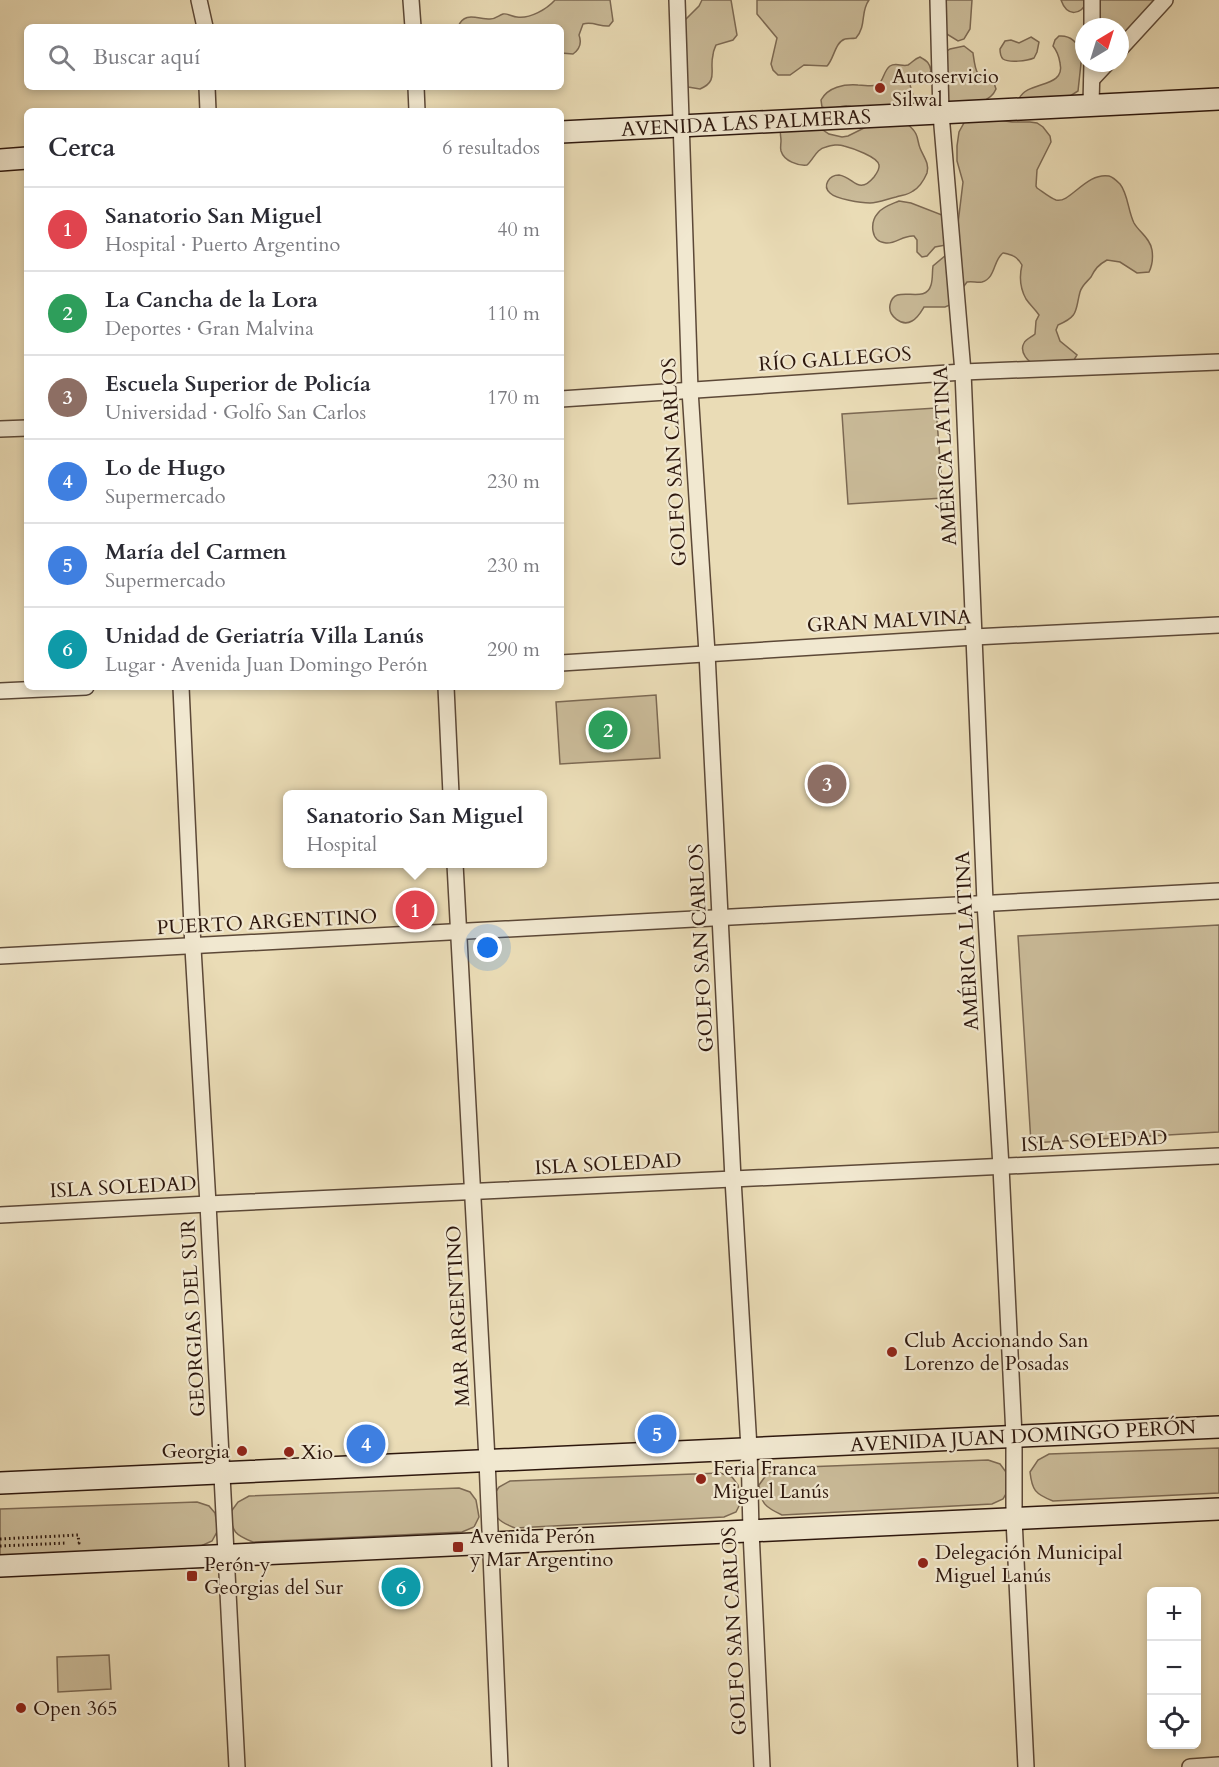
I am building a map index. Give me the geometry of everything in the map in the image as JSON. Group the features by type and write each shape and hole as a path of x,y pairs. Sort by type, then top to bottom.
{"main road":[{"name":"AVENIDA LAS PALMERAS","path":"564,132 1219,99"},
{"path":"0,160 24,158"},
{"name":"AVENIDA JUAN DOMINGO PERÓN","path":"0,1483 1219,1427"},
{"path":"0,1566 1219,1509"}],"street":[{"path":"199,0 204,24"},
{"path":"411,0 412,24"},
{"name":"GOLFO SAN CARLOS","path":"677,0 690,390 707,653 749,1448 762,1767"},
{"name":"AMÉRICA LATINA","path":"938,0 941,114 963,372 985,902 1014,1436 1014,1519 1026,1767"},
{"path":"1092,0 1092,18"},
{"path":"1129,39 1165,0"},
{"path":"1091,105 1092,72"},
{"path":"1092,79 1099,72"},
{"path":"207,90 208,108"},
{"path":"416,90 417,108"},
{"name":"RÍO GALLEGOS","path":"564,399 963,372 1219,362"},
{"path":"0,429 24,428"},
{"name":"GRAN MALVINA","path":"564,663 974,637 1219,625"},
{"path":"0,691 24,690"},
{"name":"GEORGIAS DEL SUR","path":"181,690 237,1767"},
{"path":"446,690 451,790"},
{"name":"MAR ARGENTINO","path":"454,868 487,1461 500,1767"},
{"name":"PUERTO ARGENTINO","path":"0,956 193,948 985,902 1219,891"},
{"name":"ISLA SOLEDAD","path":"0,1215 1219,1156"},
{"path":"1190,1767 1219,1765"}],"path":[{"path":"0,1539 78,1535 79,1543 0,1546"}],"shaded area":[{"path":"555,0 610,0 613,21 609,26 583,24 579,35 580,46 573,54 564,53 564,24 460,24 467,17 492,19 505,14 522,17 533,15 548,7"},
{"path":"702,0 731,0 737,35 733,40 716,45 713,52 711,79 706,86 700,89 688,87 683,83 677,28"},
{"path":"757,0 869,0 856,38 842,41 827,66 804,65 790,75 778,75 771,64 777,38 757,14"},
{"path":"946,0 972,0 970,29 964,39 958,41 942,31"},
{"path":"1061,0 1088,0 1078,12 1070,12"},
{"path":"1093,0 1156,0 1129,29 1129,18 1093,18"},
{"path":"1059,36 1075,42 1075,72 1080,72 1078,91 1067,98 1019,99 1023,93 1057,77 1060,63 1053,46"},
{"path":"1031,37 1039,42 1034,58 1014,61 1002,58 1000,49 1005,41 1011,40 1019,43"},
{"path":"964,46 973,53 978,73 994,83 996,89 988,99 949,106 941,55 950,49"},
{"path":"920,57 928,62 931,71 928,75 911,78 910,85 913,95 877,117 850,106 829,109 822,107 821,100 832,89 847,85 877,85 890,66 908,65"},
{"path":"977,117 1037,123 1043,127 1050,136 1051,142 1037,170 1036,186 1056,200 1067,197 1093,179 1101,176 1113,178 1123,188 1134,223 1151,246 1152,258 1149,272 1137,273 1120,262 1107,260 1097,267 1082,287 1073,316 1058,325 1056,330 1060,341 1077,355 1071,365 1037,365 1025,357 1024,343 1035,334 1039,315 1022,291 1020,278 1022,265 1009,254 1003,253 1000,256 987,280 967,282 950,305 924,307 916,318 904,323 891,313 890,305 897,295 923,294 928,291 932,283 933,266 946,255 956,240 963,182 957,161 959,132 965,121"},
{"path":"811,122 829,134 842,137 866,127 907,124 916,134 927,163 926,176 911,192 877,202 855,201 833,195 828,190 827,184 835,175 844,176 856,184 864,185 874,177 879,170 879,165 870,156 840,145 823,148 807,165 796,164 788,160 781,151 781,125"},
{"path":"899,201 911,203 942,215 946,245 935,247 927,256 922,257 917,252 917,240 914,236 890,243 877,239 873,231 875,217 882,209"},
{"path":"936,408 943,498 848,504 842,414"},
{"path":"656,695 660,758 560,764 556,702"},
{"path":"1219,925 1219,1132 1031,1143 1018,936"},
{"path":"1219,1448 1219,1493 1053,1501 1036,1491 1030,1472 1038,1460 1049,1454"},
{"path":"988,1460 1000,1464 1006,1472 1009,1489 1003,1499 992,1504 782,1515 765,1504 759,1485 767,1474 778,1468"},
{"path":"720,1473 732,1477 738,1485 741,1502 736,1512 724,1517 515,1528 497,1518 491,1499 499,1487 510,1481"},
{"path":"459,1488 470,1492 476,1500 479,1517 474,1527 462,1532 253,1542 235,1532 230,1513 238,1502 249,1496"},
{"path":"197,1502 209,1506 215,1513 218,1530 212,1541 201,1546 0,1556 0,1509"},
{"path":"109,1655 111,1689 58,1692 57,1657"}],"place":[{"name":"Autoservicio Silwal","path":"880,88"},
{"name":"La Cancha de la Lora","path":"608,730"},
{"name":"Escuela Superior de Policía","path":"827,784"},
{"name":"Sanatorio San Miguel","path":"415,910"},
{"name":"Club Accionando San Lorenzo de Posadas","path":"892,1352"},
{"name":"María del Carmen","path":"657,1434"},
{"name":"Lo de Hugo","path":"366,1444"},
{"name":"Georgia","path":"242,1451"},
{"name":"Xio","path":"289,1452"},
{"name":"Feria Franca Miguel Lanús","path":"701,1479"},
{"name":"Avenida Perón y Mar Argentino","path":"458,1547"},
{"name":"Delegación Municipal Miguel Lanús","path":"923,1563"},
{"name":"Perón y Georgias del Sur","path":"192,1576"},
{"name":"Unidad de Geriatría Villa Lanús","path":"401,1587"},
{"name":"Open 365","path":"21,1708"}]}
